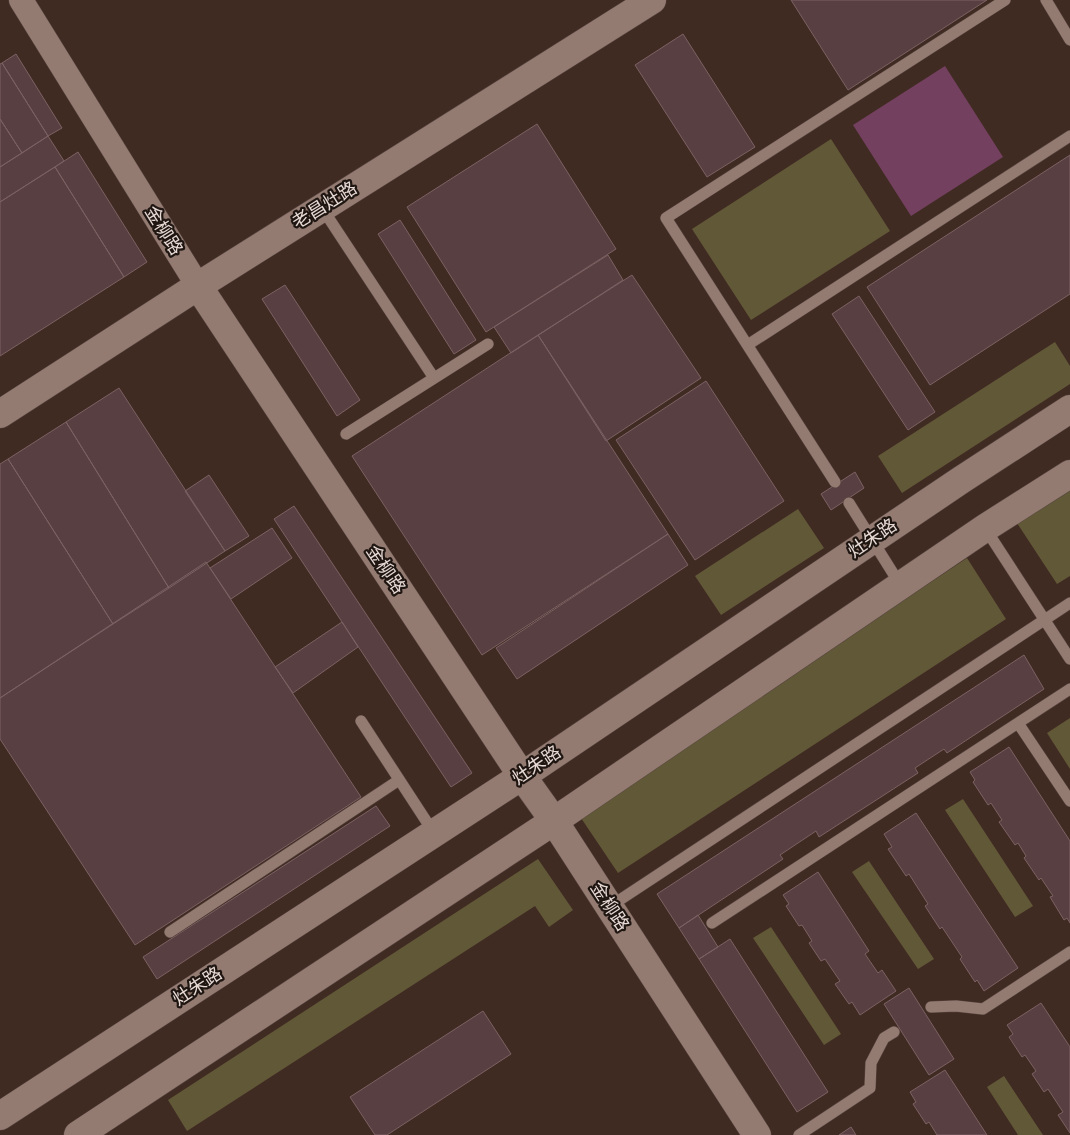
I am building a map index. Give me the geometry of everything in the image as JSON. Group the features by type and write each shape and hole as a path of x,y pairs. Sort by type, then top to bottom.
{"main road":[{"name":"老昌灶路","path":"0,414 198,286 652,0"},
{"name":"金柳路","path":"198,286 522,776 554,821 756,1135"},
{"name":"灶朱路","path":"0,1116 522,776 1070,409"},
{"path":"78,1135 554,821 985,528 1070,474"}],"street":[{"name":"金柳路","path":"21,0 198,286"}],"lane":[{"path":"835,482 749,344 666,218 1005,0"},
{"path":"1046,0 1070,40"},
{"path":"749,344 1070,136"},
{"path":"322,208 434,378"},
{"path":"346,434 488,344"},
{"path":"849,503 901,586"},
{"path":"985,528 1070,659"},
{"path":"609,907 1070,603"},
{"path":"712,923 1070,689"},
{"path":"362,721 434,833"},
{"path":"1018,723 1070,801"},
{"path":"170,932 399,780"},
{"path":"931,1007 956,1006 983,1009 1070,952"},
{"path":"800,1135 870,1088 871,1063 884,1038 894,1032"}],"shaded area":[{"path":"945,66 1003,157 911,216 853,125"},
{"path":"831,139 890,231 751,320 692,229"},
{"path":"1055,342 1070,366 1070,384 902,493 878,456"},
{"path":"1070,489 1070,576 1057,584 1017,523"},
{"path":"798,509 824,548 721,615 695,576"},
{"path":"967,558 1006,619 618,873 579,815"},
{"path":"1070,718 1070,769 1047,733"},
{"path":"963,799 1033,906 1015,917 945,810"},
{"path":"538,859 573,910 549,927 535,906 187,1131 168,1100"},
{"path":"869,861 934,959 918,969 852,872"},
{"path":"771,927 841,1034 824,1045 753,938"},
{"path":"1004,1076 1043,1135 1018,1135 987,1087"}],"building":[{"path":"791,0 987,0 848,90"},
{"path":"683,34 755,147 707,177 635,65"},
{"path":"16,54 62,128 48,136 2,63"},
{"path":"2,63 48,136 22,153 0,119 0,64"},
{"path":"0,119 22,153 0,167"},
{"path":"537,124 616,249 486,332 407,207"},
{"path":"48,136 64,161 0,202 0,167"},
{"path":"78,152 147,262 124,277 55,167"},
{"path":"1070,155 1070,294 930,385 867,287"},
{"path":"55,167 124,277 0,356 0,202"},
{"path":"400,220 476,340 454,354 378,234"},
{"path":"608,255 623,280 511,353 494,327"},
{"path":"632,275 701,378 606,441 538,335"},
{"path":"285,285 360,400 337,416 262,299"},
{"path":"859,296 935,412 908,430 832,314"},
{"path":"538,335 668,534 482,655 352,456"},
{"path":"706,381 784,501 695,560 616,440"},
{"path":"119,388 225,551 169,588 66,422"},
{"path":"66,422 169,588 113,624 8,459"},
{"path":"8,459 113,624 0,698 0,464"},
{"path":"855,472 864,488 831,510 821,494"},
{"path":"209,475 249,536 225,551 185,491"},
{"path":"294,506 472,773 451,787 274,519"},
{"path":"272,528 292,558 231,599 210,568"},
{"path":"668,534 688,565 517,679 496,648"},
{"path":"206,562 361,797 135,945 0,739 0,698"},
{"path":"342,622 358,647 293,693 275,667"},
{"path":"1024,655 1044,689 947,753 944,749 915,768 918,773 819,837 816,831 780,855 783,859 679,928 657,894"},
{"path":"1009,747 1070,841 1070,923 1067,918 1064,920 1050,897 1053,896 1024,858 1026,856 1018,843 1015,845 999,822 1002,820 991,803 988,805 973,782 975,780 970,772"},
{"path":"376,806 390,826 157,979 143,957"},
{"path":"916,813 1018,968 984,991 977,980 975,982 960,959 962,957 925,906 928,904 909,874 906,876 888,849 892,847 884,834"},
{"path":"818,872 869,951 865,954 878,973 882,970 896,991 860,1015 852,1002 849,1004 835,984 840,981 825,959 821,961 809,943 812,941 802,925 799,926 786,906 789,904 783,895"},
{"path":"698,915 718,947 699,959 679,928"},
{"path":"730,939 828,1092 797,1112 699,959"},
{"path":"909,988 954,1059 929,1075 884,1004"},
{"path":"1041,1003 1070,1047 1070,1133 1058,1115 1063,1112 1048,1089 1044,1092 1032,1074 1036,1071 1025,1055 1022,1057 1009,1037 1013,1034 1007,1025"},
{"path":"483,1011 511,1054 387,1135 375,1135 350,1097"},
{"path":"945,1070 987,1135 937,1135 929,1122 926,1124 913,1104 916,1102 910,1092"},
{"path":"851,1127 856,1135 839,1135"}]}
